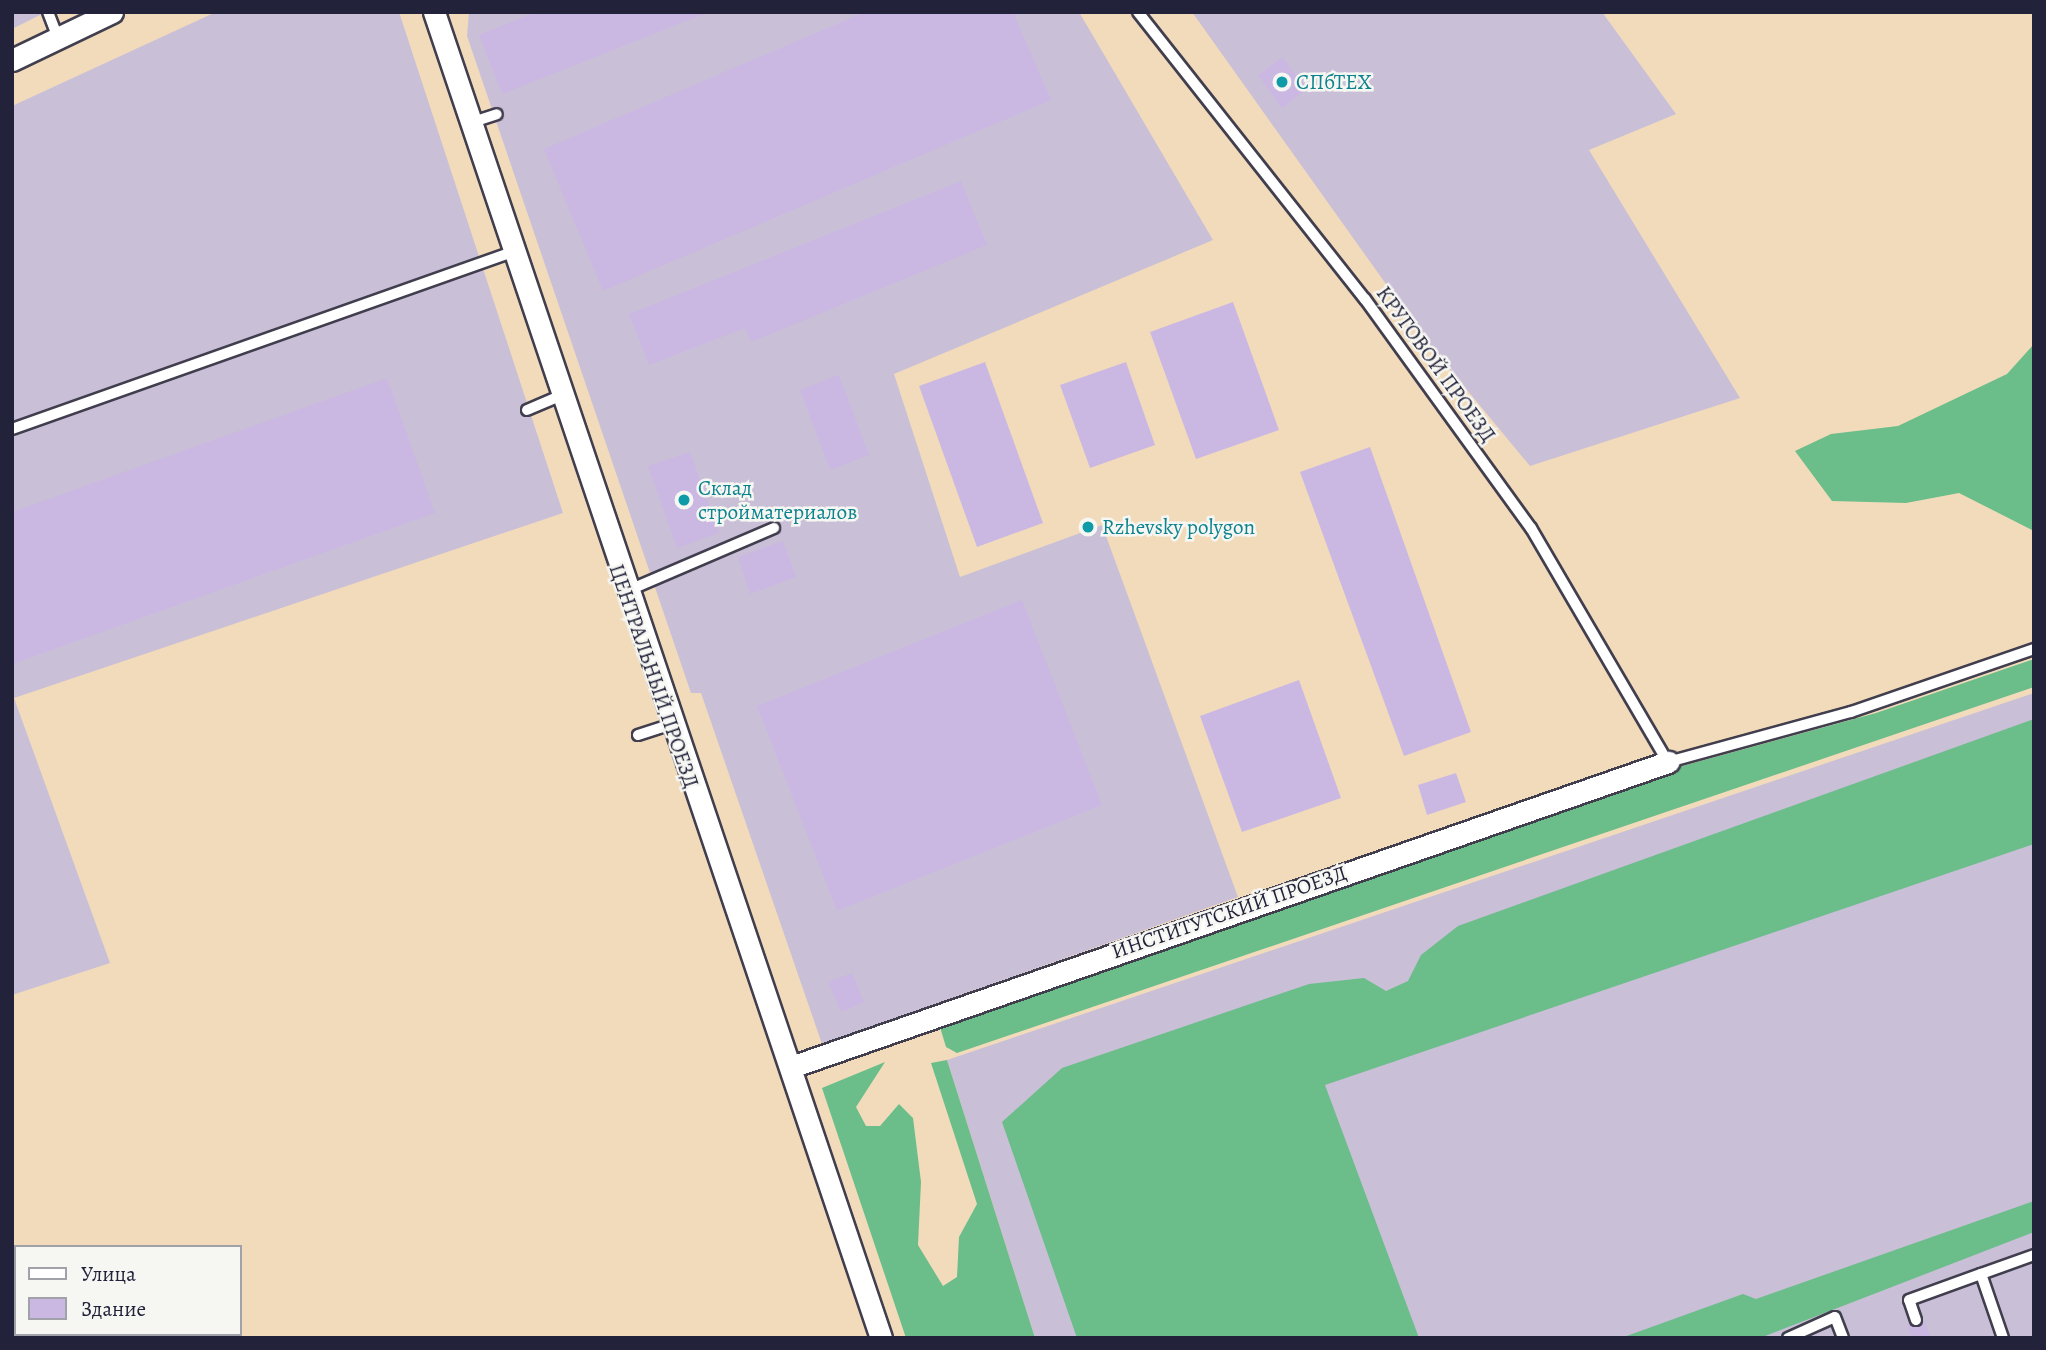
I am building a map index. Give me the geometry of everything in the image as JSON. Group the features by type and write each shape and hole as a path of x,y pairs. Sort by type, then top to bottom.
{"street":[{"path":"12,60 112,12"},
{"name":"ЦЕНТРАЛЬНЫЙ ПРОЕЗД","path":"434,12 625,592 791,1067 881,1338"},
{"name":"ИНСТИТУТСКИЙ ПРОЕЗД","path":"791,1067 1430,836 1668,762"}],"lane":[{"path":"48,12 58,38"},
{"name":"КРУГОВОЙ ПРОЕЗД","path":"1138,12 1365,299 1531,528 1668,762"},
{"path":"470,123 497,114"},
{"path":"12,429 512,252"},
{"path":"527,410 560,396"},
{"path":"625,592 775,528"},
{"path":"1668,762 1907,695 2034,649"},
{"path":"638,735 671,724"},
{"path":"1916,1320 1909,1300 2034,1255"},
{"path":"1981,1274 2003,1338"},
{"path":"1788,1338 1835,1317 1843,1338"}],"shaded area":[{"path":"12,12 46,12 12,29"},
{"path":"216,12 399,12 563,513 14,698 110,963 12,995 12,106"},
{"path":"469,12 1079,12 1213,240 894,374 960,577 1102,525 1238,897 822,1044 701,693 691,693 467,36"},
{"path":"1192,12 1602,12 1676,114 1589,150 1740,398 1530,466 1428,343"},
{"path":"2034,693 2034,1338 1035,1338 947,1060"},
{"path":"14,1311 14,1336 131,1338 12,1338"}],"green space":[{"path":"2034,344 2034,531 1959,493 1906,503 1832,501 1795,451 1831,434 1898,426 2007,374"},
{"path":"2034,659 2034,687 957,1053 946,1047 940,1027 1675,768 1876,713"},
{"path":"2034,719 2034,844 1325,1085 1419,1338 1077,1338 1002,1122 1062,1068 1309,984 1364,978 1386,991 1408,981 1421,955 1458,926"},
{"path":"947,1060 1035,1338 906,1338 822,1088 885,1062 856,1107 866,1126 880,1126 899,1104 913,1118 921,1182 918,1245 943,1286 957,1277 959,1237 977,1204 931,1063"},
{"path":"2034,1201 2034,1232 1760,1338 1621,1338 1743,1294 1756,1299"}],"building":[{"path":"536,12 707,13 502,94 479,35"},
{"path":"865,12 1013,12 1051,100 603,291 544,149"},
{"name":"СПбТЕХ","path":"1282,57 1307,89 1282,108 1258,75"},
{"path":"961,181 987,245 751,342 745,328 649,365 629,314"},
{"path":"1233,302 1279,430 1196,459 1150,332"},
{"path":"985,362 1043,523 977,547 919,386"},
{"path":"1126,362 1155,445 1090,468 1060,385"},
{"path":"839,375 869,455 830,470 800,390"},
{"path":"387,378 435,513 12,664 12,512"},
{"path":"1370,447 1471,732 1404,756 1300,472"},
{"name":"Склад стройматериалов","path":"690,452 719,533 677,548 648,466"},
{"path":"783,541 796,577 750,594 738,557"},
{"path":"1022,600 1102,805 837,911 757,706"},
{"path":"1299,680 1341,798 1242,832 1200,716"},
{"path":"1456,773 1466,802 1427,815 1418,785"},
{"path":"852,973 864,1002 841,1012 828,982"},
{"path":"1923,1317 1931,1338 1912,1338 1907,1323 1919,1327"}],"place":[{"name":"СПбТЕХ","path":"1282,82"},
{"name":"Склад стройматериалов","path":"684,500"},
{"name":"Rzhevsky polygon","path":"1088,527"}]}
